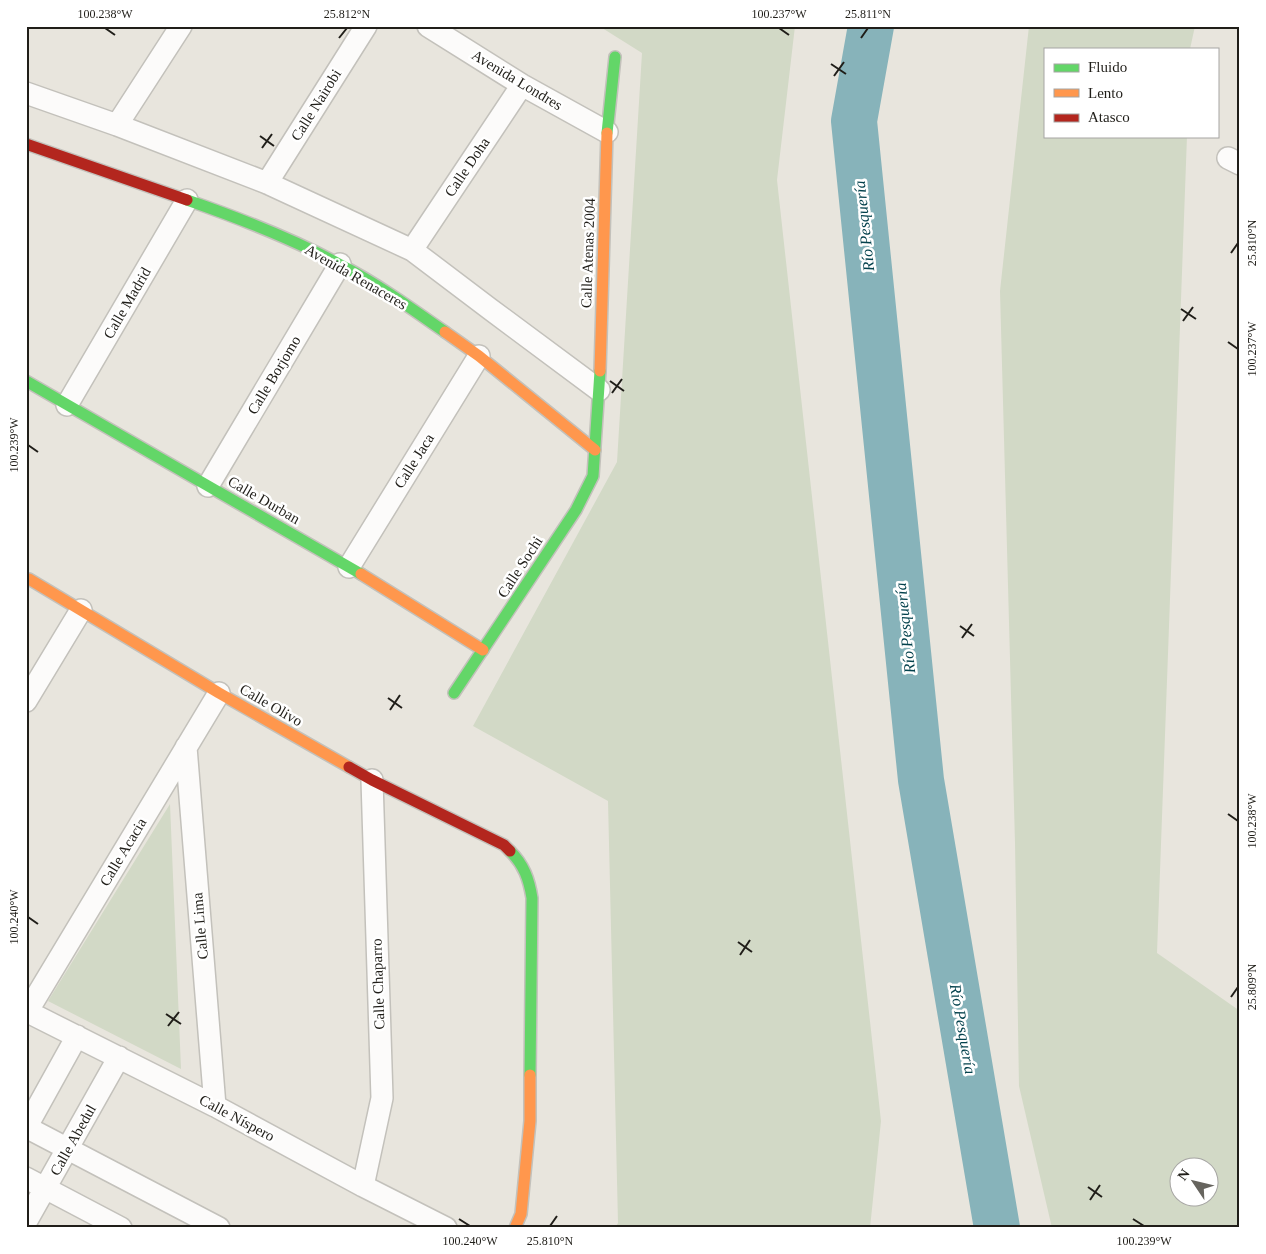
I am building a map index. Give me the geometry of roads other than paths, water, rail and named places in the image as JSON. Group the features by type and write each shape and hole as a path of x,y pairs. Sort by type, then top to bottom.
{"street":[{"path":"117,125 181,26"},
{"name":"Calle Nairobi","path":"266,184 366,26"},
{"name":"Avenida Londres","path":"428,26 522,85 607,132"},
{"name":"Calle Atenas 2004","path":"595,450 599,390 607,132 616,57"},
{"name":"Calle Doha","path":"412,250 522,85"},
{"path":"26,93 117,125 266,184 412,250 599,390"},
{"name":"Avenida Renaceres","path":"29,150 187,200 257,226 340,264 408,306 479,356 595,450"},
{"name":"Calle Madrid","path":"67,405 187,200"},
{"name":"Calle Borjomo","path":"208,486 340,264"},
{"name":"Calle Jaca","path":"349,566 479,356"},
{"name":"Calle Durban","path":"26,381 349,566 483,650"},
{"name":"Calle Sochi","path":"454,693 576,510 593,476 595,450"},
{"name":"Calle Olivo","path":"29,580 219,693 372,780 504,845 520,860 530,878 532,898 530,1121 521,1214 515,1228"},
{"path":"26,701 81,610"},
{"name":"Calle Acacia","path":"27,1011 219,693"},
{"name":"Calle Lima","path":"186,747 215,1106"},
{"name":"Calle Chaparro","path":"363,1186 382,1098 372,780"},
{"name":"Calle Níspero","path":"27,1011 215,1106 363,1186 446,1228"},
{"path":"78,1036 26,1128 219,1228"},
{"name":"Calle Abedul","path":"26,1222 119,1058"},
{"path":"26,1178 121,1228"}],"waterway":[{"name":"Río Pesquería","path":"871,26 854,121 921,780 997,1228"}]}
